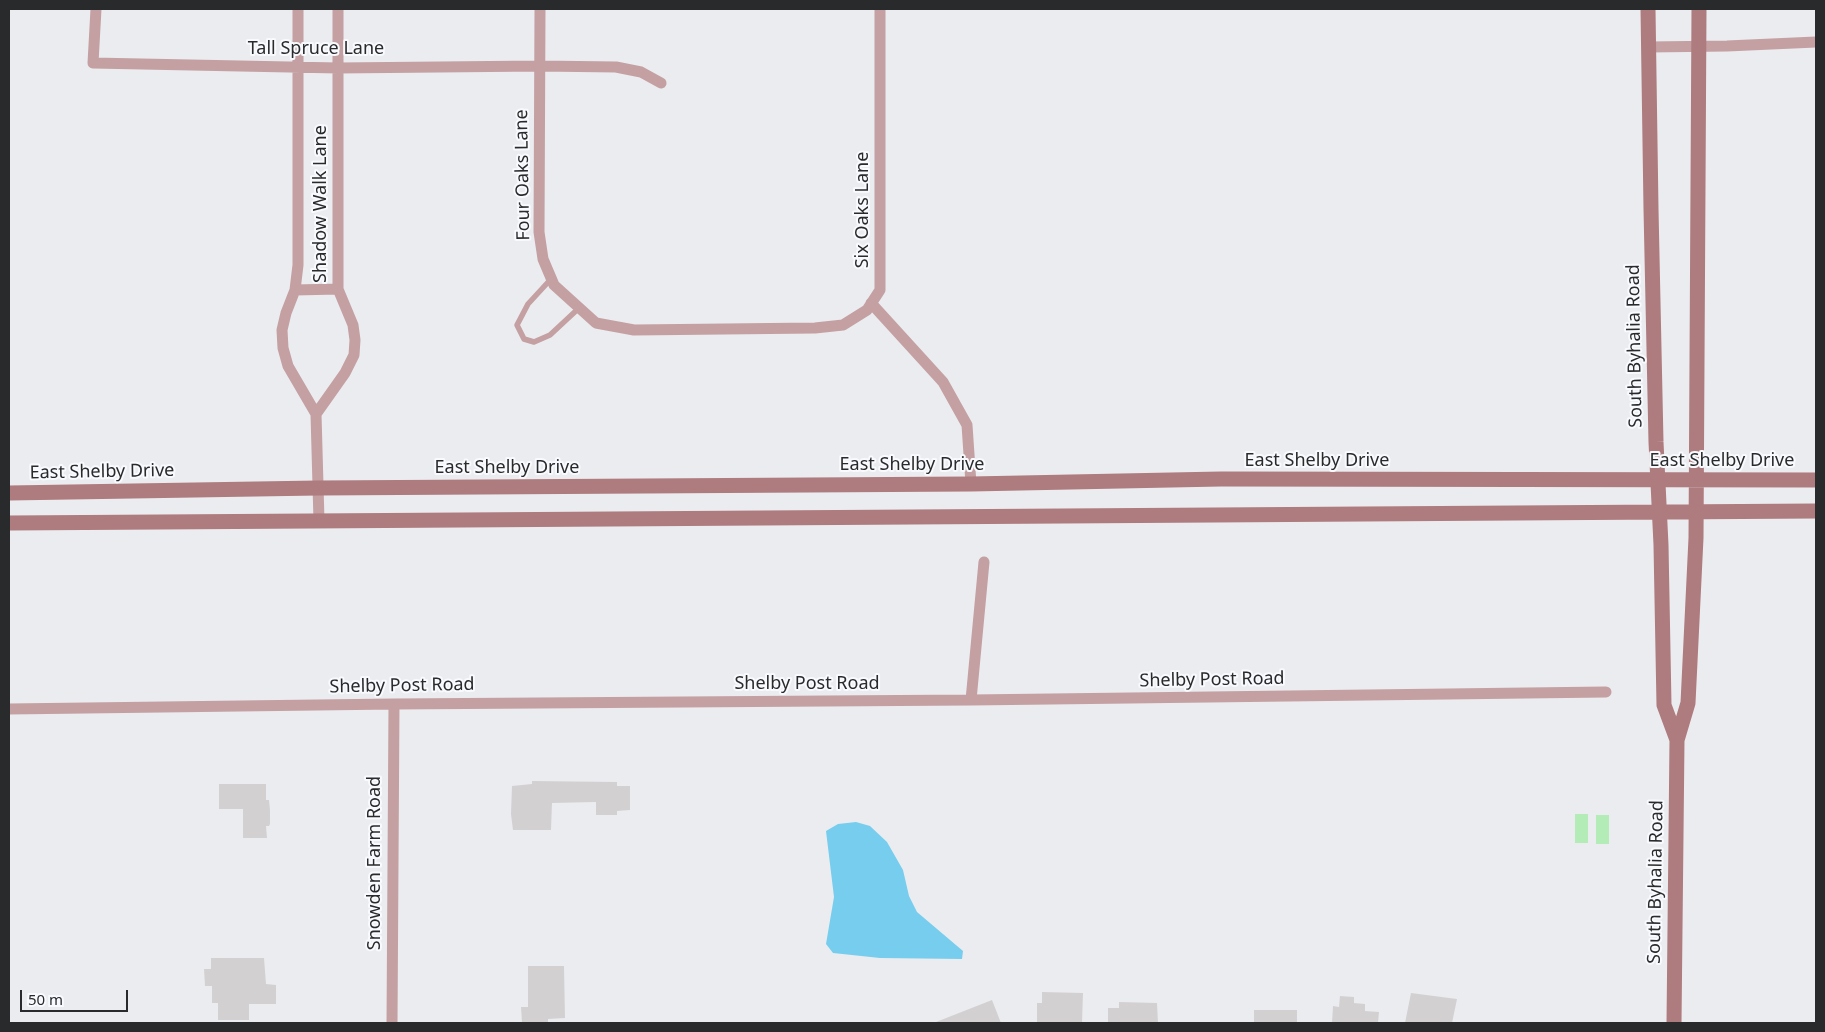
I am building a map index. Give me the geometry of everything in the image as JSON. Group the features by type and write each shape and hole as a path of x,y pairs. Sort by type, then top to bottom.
{"main road":[{"name":"South Byhalia Road","path":"1648,9 1650,209 1664,705 1677,740"},
{"name":"South Byhalia Road","path":"1674,1023 1677,740 1688,703 1696,512 1699,9"},
{"name":"East Shelby Drive","path":"9,492 971,484 1221,479 1816,480"},
{"path":"9,523 1816,511"}],"street":[{"name":"Tall Spruce Lane","path":"96,9 93,63 338,68 540,66 616,68 641,72 661,83"},
{"name":"Shadow Walk Lane","path":"298,9 300,149 298,256 295,290 282,330 283,348 288,366 316,414 319,520"},
{"name":"Shadow Walk Lane","path":"316,414 345,373 354,355 355,340 353,326 338,289 338,9"},
{"name":"Four Oaks Lane","path":"540,9 539,232 543,258 554,285 579,308 596,323 634,330 775,328 843,325 867,310 872,303"},
{"name":"Six Oaks Lane","path":"872,303 880,290 880,9"},
{"path":"1649,47 1816,42"},
{"path":"295,290 338,289"},
{"path":"872,303 943,382 966,425 971,484"},
{"path":"971,700 984,562"},
{"name":"Shelby Post Road","path":"9,709 1606,692"},
{"name":"Snowden Farm Road","path":"392,1023 394,704"}],"lane":[{"path":"551,279 528,304 516,324 524,338 534,342 550,335 579,308"}],"green space":[{"path":"1575,814 1588,814 1588,843 1575,843"},
{"path":"1596,815 1609,815 1609,844 1596,844"}],"water":[{"path":"856,822 870,826 887,842 903,870 909,896 917,912 963,951 962,959 880,958 833,953 826,944 834,897 826,831 838,824"}],"building":[{"path":"532,781 617,782 617,786 630,786 630,810 617,811 617,815 596,815 596,802 552,803 551,830 513,830 511,814 512,786 532,784"},
{"path":"219,784 266,784 266,800 269,800 270,810 270,824 266,826 267,838 243,838 243,809 219,809"},
{"path":"211,958 264,958 266,984 276,985 276,1004 249,1004 249,1020 218,1020 218,1003 212,1003 212,986 205,986 204,969 211,969"},
{"path":"528,966 564,966 565,1018 548,1019 548,1023 522,1023 521,1007 528,1007"},
{"path":"1042,992 1083,993 1082,1023 1037,1023 1037,1003 1042,1003"},
{"path":"1411,993 1457,999 1452,1023 1405,1023"},
{"path":"1340,996 1354,997 1354,1003 1365,1004 1365,1011 1379,1012 1378,1023 1332,1023 1333,1006 1339,1007"},
{"path":"992,1000 1001,1023 936,1023 936,1022"},
{"path":"1119,1002 1157,1003 1158,1023 1108,1023 1108,1008 1119,1008"},
{"path":"1254,1010 1297,1010 1297,1023 1254,1023"}]}
